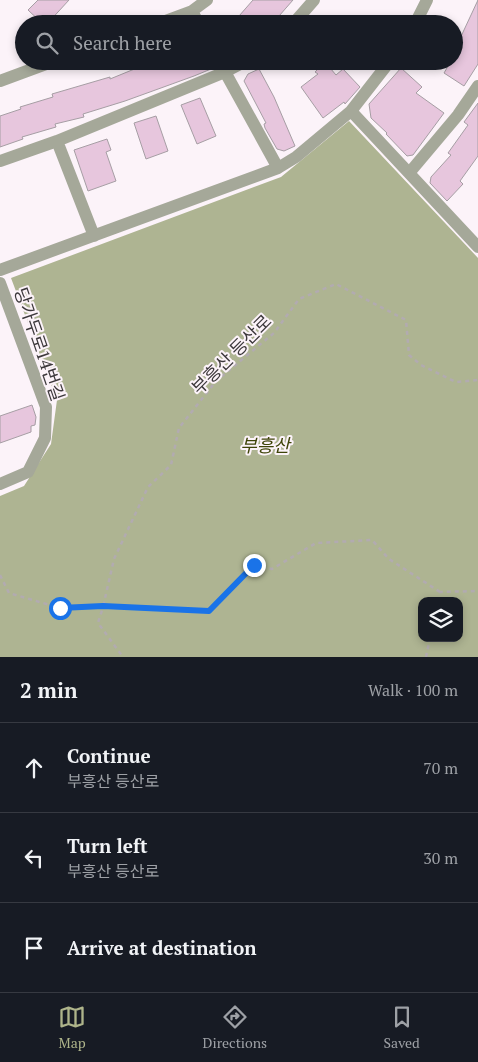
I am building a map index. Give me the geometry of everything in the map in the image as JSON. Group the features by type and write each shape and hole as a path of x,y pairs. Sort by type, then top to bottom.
{"street":[{"path":"181,15 192,11 207,0"},
{"path":"301,15 314,0"},
{"path":"420,15 428,0"},
{"path":"192,11 194,15"},
{"path":"0,81 30,70"},
{"path":"0,161 57,141 215,70"},
{"path":"224,70 278,168"},
{"path":"0,270 278,168 296,156 351,110 383,70"},
{"path":"410,172 458,115 478,86"},
{"path":"351,110 476,240"},
{"path":"57,141 94,236"},
{"name":"당가두로14번길","path":"0,284 46,407 45,438 28,472 0,484"}],"path":[{"name":"부흥산 등산로","path":"123,657 98,623 114,559 148,487 171,465 180,428 216,381 274,333 299,300 336,284 406,320 409,355 421,365 456,382 478,380"},
{"path":"0,575 9,593 60,608 103,606 209,611 254,565 272,568 316,543 372,540 389,559 440,592 478,591"},
{"path":"439,597 440,592"},
{"path":"426,657 429,642"}],"green space":[{"name":"부흥산","path":"349,121 478,258 478,657 0,657 0,496 24,486 51,444 57,400 11,278 281,177"}],"building":[{"path":"38,0 69,0 55,15 33,15 28,10"},
{"path":"253,0 293,0 280,15 240,15"},
{"path":"478,0 478,64 464,86 444,73 446,70 463,70 463,32"},
{"path":"132,70 209,70 125,101 83,114 84,117 55,124 56,127 22,137 23,139 0,147 0,116 21,109 20,107 53,97 52,94 110,77 110,79"},
{"path":"260,70 274,97 295,146 284,151 277,149 265,128 264,124 266,123 244,81 248,74"},
{"path":"317,70 332,70 336,75 344,70 360,87 345,104 344,102 323,118 301,87 318,74 315,72"},
{"path":"399,70 403,70 422,87 416,93 444,113 413,155 407,156 371,118 369,104"},
{"path":"200,98 216,136 197,144 181,105"},
{"path":"478,103 478,156 460,181 463,184 447,201 430,183 431,177 451,155 448,153 468,125 464,122"},
{"path":"156,116 168,151 146,159 134,123"},
{"path":"107,139 111,150 106,152 116,181 88,191 74,150"},
{"path":"32,405 36,417 35,425 31,426 31,432 0,443 0,416"}],"route":[{"path":"60,608 103,606 209,611 254,565"}]}
